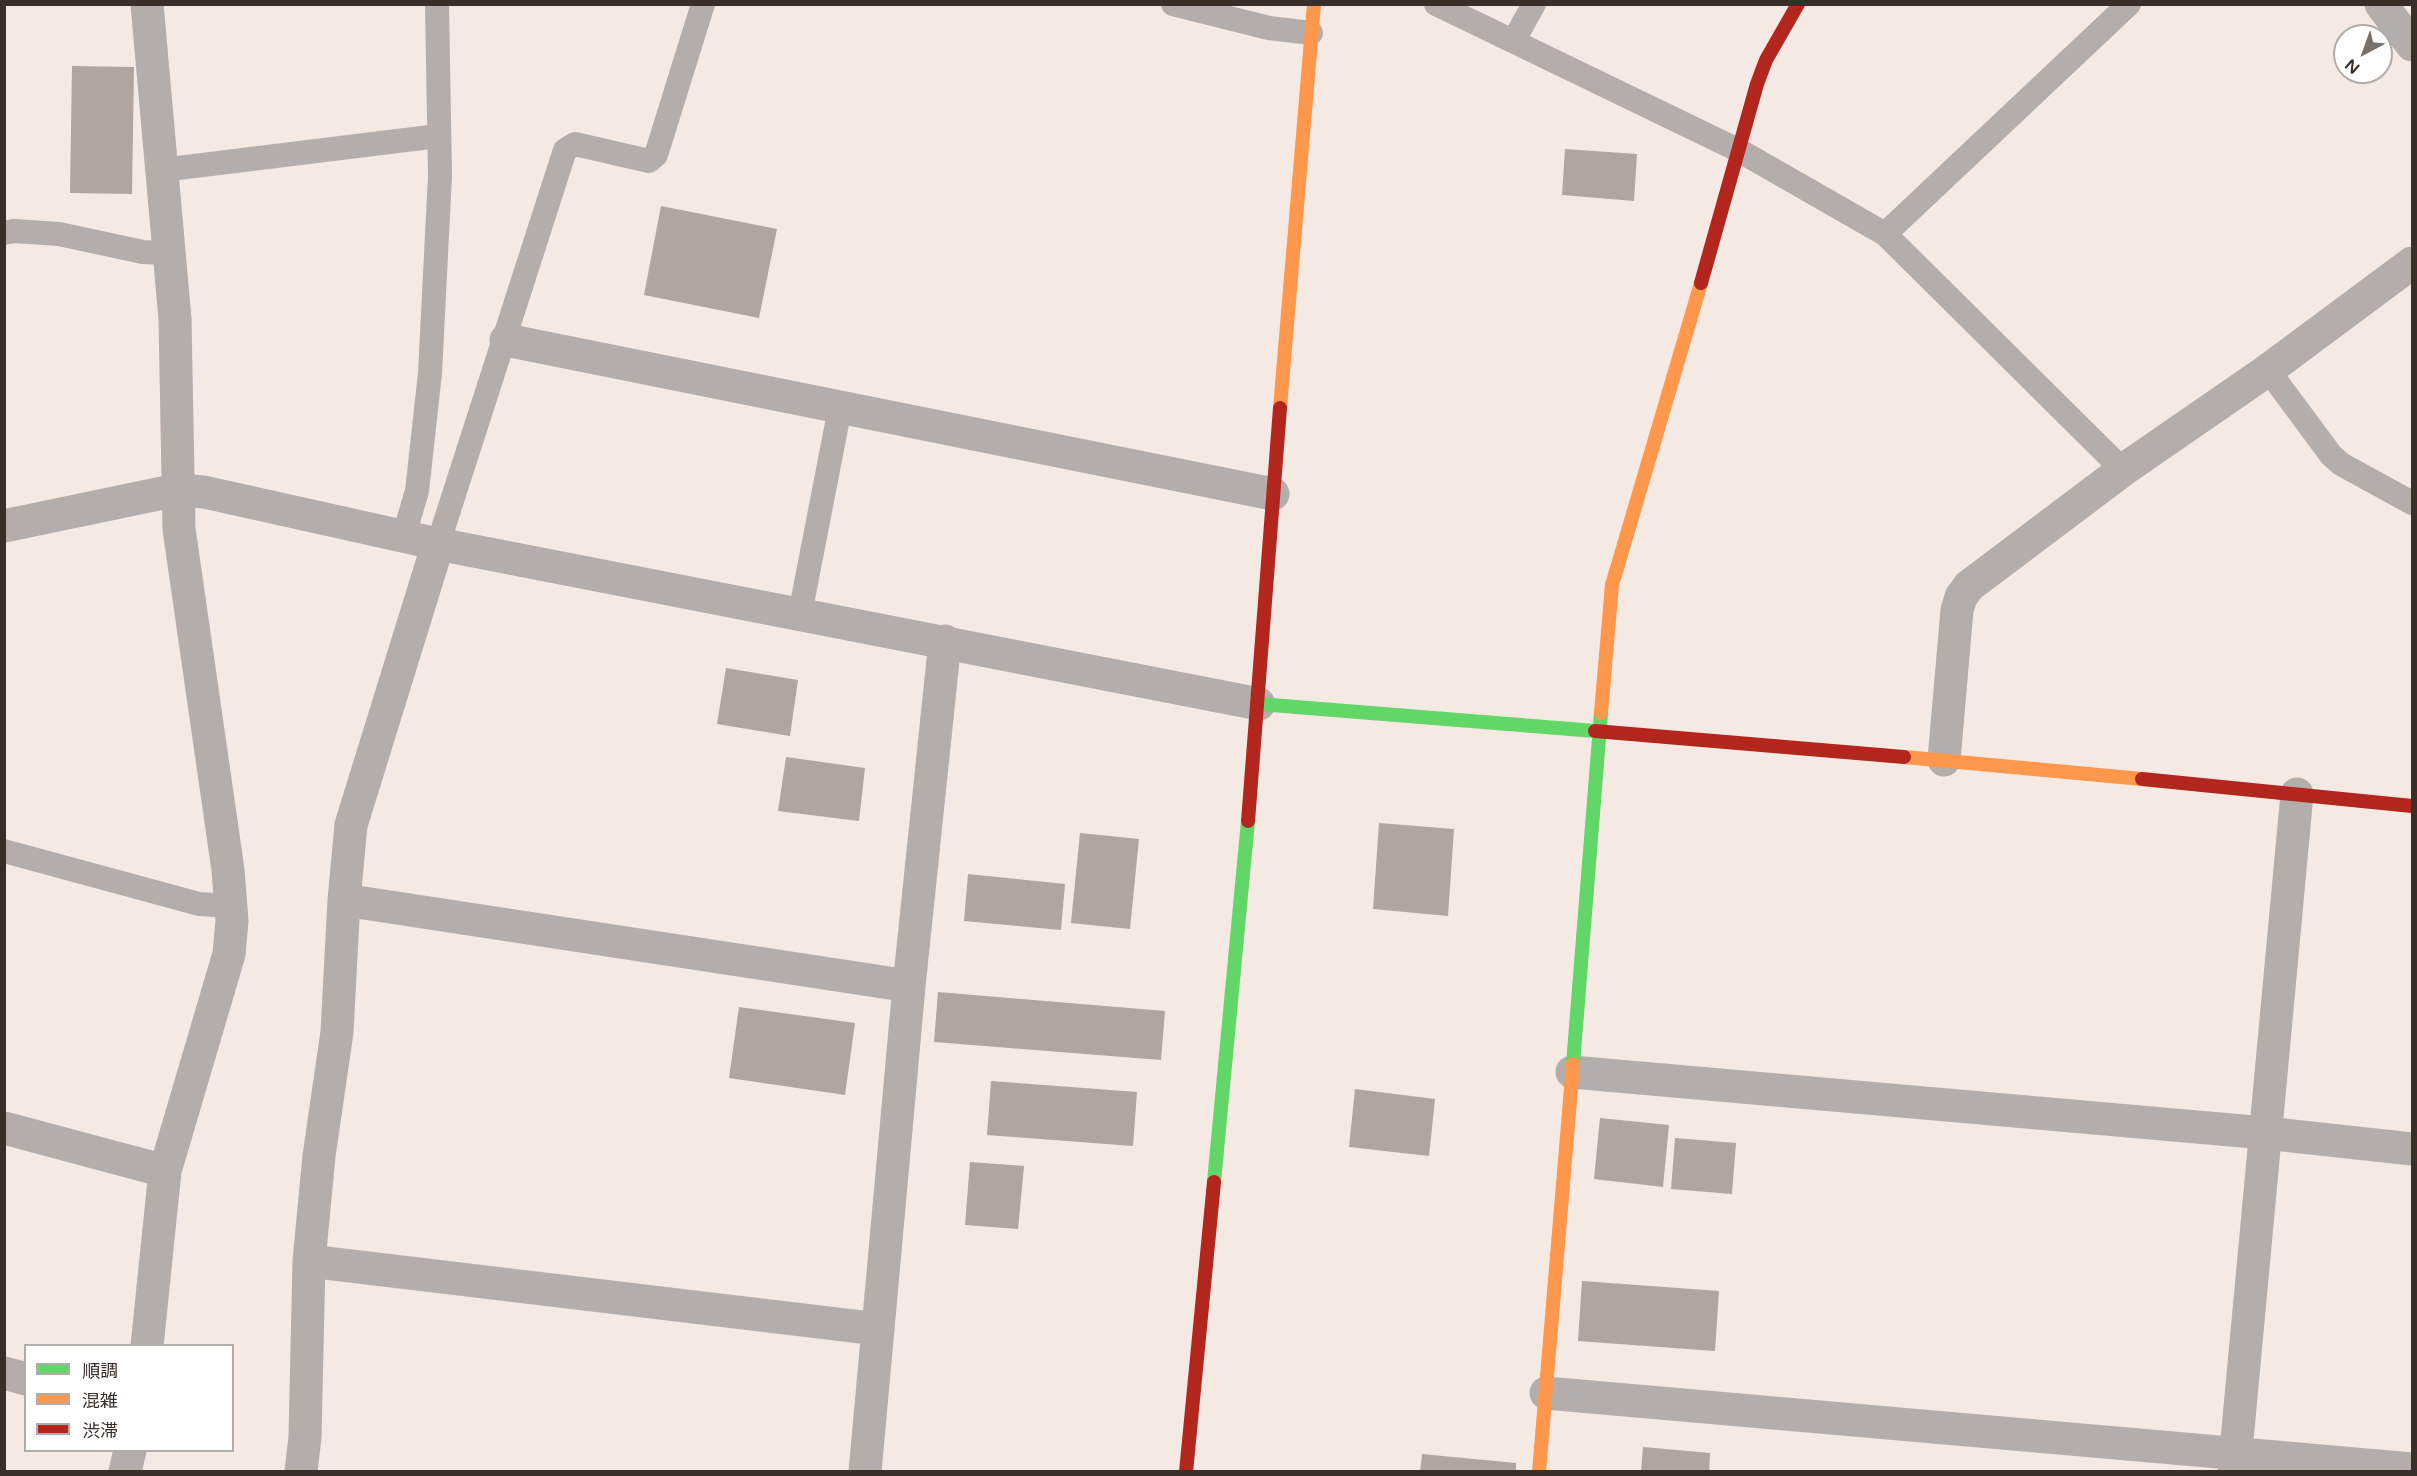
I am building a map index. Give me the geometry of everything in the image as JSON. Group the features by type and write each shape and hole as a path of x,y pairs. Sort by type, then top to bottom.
{"street":[{"path":"147,4 175,319 179,529 228,870 231,937 229,954 165,1171 147,1344"},
{"path":"1186,1472 1259,704 1273,494 1314,4"},
{"path":"1539,1472 1612,585 1740,151 1757,84 1766,60 1798,4"},
{"path":"2381,4 2412,45"},
{"path":"1944,760 1960,597 1970,586 2123,470 2268,370 2412,263"},
{"path":"506,340 1273,494"},
{"path":"4,526 177,490 204,492 438,544 1259,704 1944,760 2412,806"},
{"path":"302,1472 305,1437 309,1261 319,1156 337,1032 344,900 351,825 358,796 438,544"},
{"path":"865,1472 909,986 945,641"},
{"path":"2235,1463 2297,794"},
{"path":"344,900 909,986"},
{"path":"1572,1072 2265,1133 2412,1149"},
{"path":"4,1128 165,1171"},
{"path":"309,1261 878,1329"},
{"path":"4,1373 24,1378"},
{"path":"1546,1394 2235,1463 2412,1469"},
{"path":"125,1472 130,1452"}],"lane":[{"path":"404,535 417,491 430,373 440,176 436,4"},
{"path":"438,544 506,340 565,150 574,144 649,160 656,155 703,4"},
{"path":"1173,4 1269,28 1311,33"},
{"path":"1436,4 1740,151 1885,234 2123,470"},
{"path":"1514,40 1534,4"},
{"path":"1885,234 2129,4"},
{"path":"162,170 438,136"},
{"path":"4,233 14,231 60,234 143,252 169,253"},
{"path":"2268,370 2331,455 2341,464 2412,503"},
{"path":"800,614 840,408"},
{"path":"4,851 200,904 230,906"}],"building":[{"path":"72,66 134,67 132,194 70,193"},
{"path":"1565,149 1637,154 1634,201 1562,195"},
{"path":"661,206 777,229 759,318 644,295"},
{"path":"726,668 798,680 790,736 717,724"},
{"path":"786,757 865,768 859,821 778,811"},
{"path":"1379,823 1454,829 1448,916 1373,909"},
{"path":"1080,833 1139,839 1130,929 1071,923"},
{"path":"968,874 1065,884 1061,930 964,921"},
{"path":"938,992 1165,1011 1161,1060 934,1042"},
{"path":"739,1007 855,1023 845,1095 729,1078"},
{"path":"991,1081 1137,1092 1133,1146 987,1135"},
{"path":"1355,1089 1435,1099 1429,1156 1349,1147"},
{"path":"1600,1118 1669,1125 1663,1187 1594,1179"},
{"path":"1675,1138 1736,1143 1732,1194 1671,1189"},
{"path":"970,1162 1024,1166 1018,1229 965,1225"},
{"path":"1582,1281 1719,1291 1715,1351 1578,1341"},
{"path":"1643,1447 1710,1453 1709,1472 1641,1472"},
{"path":"1422,1454 1516,1463 1516,1472 1420,1472"}],"traffic: fast":[{"path":"1259,704 1595,731"},
{"path":"1573,1064 1601,713"},
{"path":"1214,1182 1248,821"}],"traffic: slow":[{"path":"1280,408 1314,4"},
{"path":"1601,713 1612,585 1701,283"},
{"path":"1904,757 2142,779"},
{"path":"1539,1472 1573,1064"}],"traffic: jam":[{"path":"1701,283 1757,84 1766,60 1798,4"},
{"path":"1248,821 1280,408"},
{"path":"1595,731 1904,757"},
{"path":"2142,779 2412,806"},
{"path":"1186,1472 1214,1182"}]}
